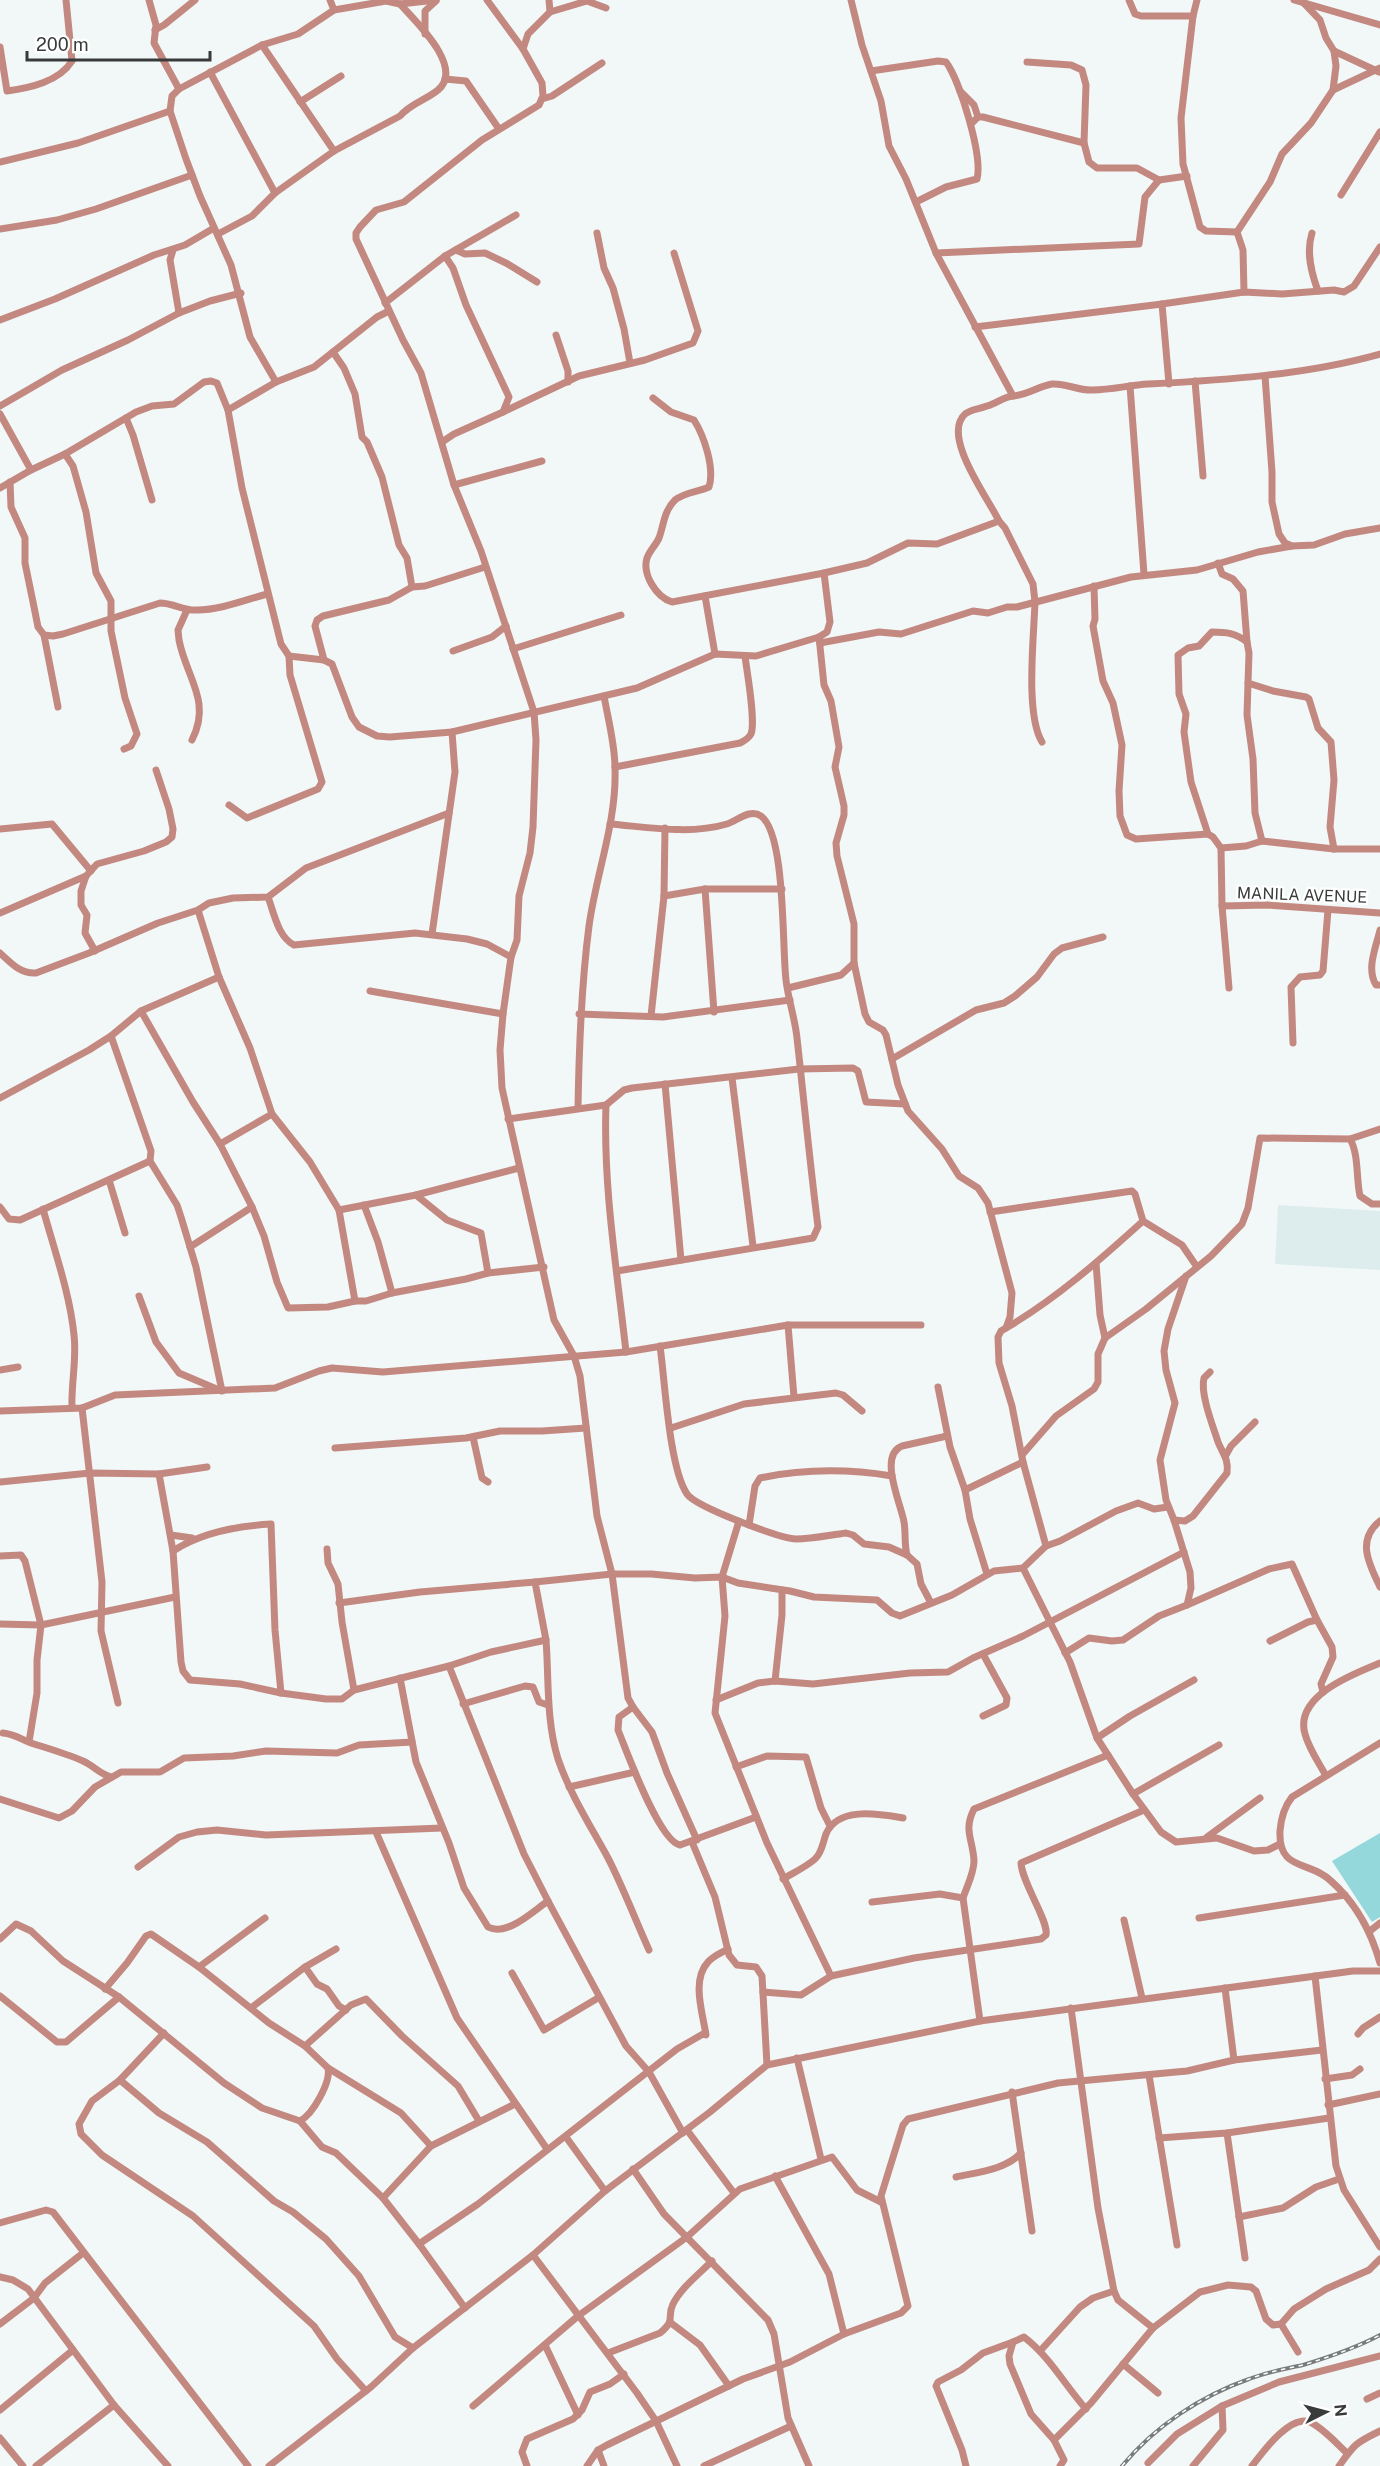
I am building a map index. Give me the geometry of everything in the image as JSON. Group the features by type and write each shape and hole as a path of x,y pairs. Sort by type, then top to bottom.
{"street":[{"path":"0,47 3,90 41,83 68,67 72,61 72,50 66,0"},
{"path":"149,0 153,9 154,43 179,88"},
{"path":"155,30 195,0"},
{"path":"330,0 334,10"},
{"path":"276,382 250,337 240,293 192,175 170,111 172,96 179,88 262,45 298,34 334,10 386,2 400,4 437,0"},
{"path":"425,34 424,11 437,0"},
{"path":"487,0 523,49 542,83 544,89 542,99 532,110 499,129 458,158 404,202 376,210 356,233 356,239 385,303 421,373 454,485 486,567 534,712 536,740 530,853 519,896 517,940 511,957 503,1014 502,1088 544,1267 554,1320 574,1356 580,1376 597,1516 612,1574 625,1683 633,1707 652,1732 695,1841 732,1960 737,1965 756,1967 762,1976 767,2065"},
{"path":"549,0 550,12"},
{"path":"851,0 886,123 886,137 916,202 936,254 1013,396"},
{"path":"1129,0 1135,14 1141,16 1193,16"},
{"path":"1198,0 1193,16 1181,118 1183,164 1200,227 1213,232 1237,232"},
{"path":"1294,0 1380,25"},
{"path":"523,49 528,34 550,12 587,1 606,8"},
{"path":"1237,232 1270,182 1282,154 1311,123 1333,90 1336,66 1334,51 1326,38 1320,20 1304,2"},
{"path":"0,320 75,291 154,255 173,250 252,216 275,193 334,151 400,116 407,108 440,88 445,79 446,65 440,52 400,4"},
{"path":"262,45 334,151"},
{"path":"1334,51 1379,70"},
{"path":"872,71 946,62 952,70 972,123 977,179 946,187 916,202"},
{"path":"1027,62 1071,65 1082,70 1086,85 1084,143 1089,162 1097,168 1137,168 1159,180 1187,176"},
{"path":"542,99 552,96 602,63"},
{"path":"1333,90 1379,70"},
{"path":"210,72 275,193"},
{"path":"300,102 340,76"},
{"path":"445,79 466,81 499,129"},
{"path":"960,90 974,105 978,117"},
{"path":"0,162 78,143 170,111"},
{"path":"978,117 1084,143"},
{"path":"972,123 978,117"},
{"path":"1341,195 1380,132"},
{"path":"0,229 57,220 96,209 192,175"},
{"path":"936,254 1139,244 1144,197 1159,180"},
{"path":"385,303 446,256 516,215"},
{"path":"1237,232 1243,250 1244,292"},
{"path":"597,233 604,268 613,288 624,328 630,363"},
{"path":"1312,233 1309,245 1313,278 1318,291"},
{"path":"975,327 1244,292 1282,294 1318,291 1344,292 1354,286 1380,247"},
{"path":"173,250 170,260 179,313"},
{"path":"456,250 465,254 485,253 506,262 537,282"},
{"path":"442,442 454,434 595,371 688,346 697,337 698,331 674,253"},
{"path":"446,256 508,397 503,412"},
{"path":"0,406 62,370 128,340 179,313 240,293"},
{"path":"1162,304 1169,384"},
{"path":"228,410 276,382 314,367 377,317 389,311"},
{"path":"556,335 568,371 568,382"},
{"path":"333,352 344,368 355,394 362,437 367,442 382,477 399,545 407,558 412,587"},
{"path":"1042,742 1036,732 1033,711 1035,602 1033,584 1026,567 963,453 957,432 968,411 980,409 1005,397 1030,393 1044,385 1056,384 1090,390 1265,376 1340,364 1380,354"},
{"path":"1265,376 1273,512 1279,534 1285,543 1292,546"},
{"path":"1195,381 1203,476"},
{"path":"0,488 65,454 126,418 152,406 174,404 204,382 217,383 228,410 242,488 267,594 281,644 289,656 290,675 322,782 318,789 247,818 229,805"},
{"path":"1130,386 1144,574"},
{"path":"653,398 671,412 694,420 707,450 711,480 709,487 677,498 668,508 657,542 646,560 651,584 666,600 672,602 705,596 867,563 908,543 937,544 999,521"},
{"path":"0,414 31,470"},
{"path":"126,418 152,500"},
{"path":"65,454 73,466 86,512 96,573 111,601 113,618 111,631 125,698 137,734 131,746 123,749"},
{"path":"454,485 542,461"},
{"path":"10,482 11,507 25,538 26,563 37,620 44,635 58,707"},
{"path":"289,656 324,660 332,664 352,717 359,727 368,733 390,737 452,732 604,696 652,682 715,654 745,657 820,640 879,632 901,634 973,611 988,613 1144,574 1197,570 1258,552 1314,544 1345,534 1380,528"},
{"path":"1218,563 1222,574 1233,579 1243,591 1249,653 1248,715 1253,759 1255,813 1262,841"},
{"path":"324,660 315,626 317,620 323,616 388,600 412,587 425,586 486,567"},
{"path":"824,573 830,622 827,632 820,640 824,685 831,701 839,747 835,767 844,806 844,815 836,843 837,856 854,924 854,963 865,1014 869,1022 883,1030 886,1035 898,1085 912,1118 942,1149 959,1176 978,1188 984,1196 1012,1293 1012,1305 1006,1328"},
{"path":"1094,586 1095,619 1092,626 1103,681 1113,703 1122,745 1120,816 1127,835 1136,839 1208,834 1221,848 1222,906 1229,988"},
{"path":"44,635 53,636 160,603 200,611 267,594"},
{"path":"705,596 715,654"},
{"path":"186,610 178,630 179,640 201,708 199,726 192,740"},
{"path":"513,649 621,615"},
{"path":"453,651 492,637 506,626"},
{"path":"1208,834 1191,782 1184,732 1186,714 1179,694 1178,655 1188,648 1199,646 1212,632 1231,633 1247,642"},
{"path":"615,767 740,743 747,739 750,735 752,720 745,657"},
{"path":"1248,683 1309,699 1318,728 1331,741 1334,780 1330,827 1334,849"},
{"path":"578,1108 579,1014 589,924 610,824 615,767 604,696"},
{"path":"432,934 455,772 452,732"},
{"path":"95,951 85,933 87,915 81,905 81,891 88,874 97,864 144,851 166,842 171,837 173,829 169,809 156,770"},
{"path":"0,953 19,970 28,974 95,951 158,923 198,910 208,903 268,897 306,868 448,813"},
{"path":"610,824 665,828 714,827 729,824 753,813 760,815 771,835 782,889 788,988 797,1037 818,1227 813,1238 753,1246 617,1271"},
{"path":"0,829 52,824 88,874"},
{"path":"651,1016 664,896 665,828"},
{"path":"1221,848 1246,846 1262,841 1334,849 1380,849"},
{"path":"0,913 88,874"},
{"path":"664,896 705,889 782,889"},
{"path":"705,889 714,1012"},
{"path":"268,897 280,932 288,942 294,945 415,933 487,944 511,957"},
{"name":"MANILA AVENUE","path":"1222,906 1267,905 1380,913"},
{"path":"198,910 219,977 250,1048 272,1114 310,1162 339,1210 355,1301"},
{"path":"1293,1043 1291,987 1300,977 1320,975 1323,971 1329,910"},
{"path":"1380,930 1371,970 1371,978 1376,985 1380,985"},
{"path":"892,1059 976,1010 1004,1003 1015,996 1037,977 1054,954 1062,948 1103,937"},
{"path":"788,988 841,975 854,963"},
{"path":"0,1098 43,1077 111,1036 141,1011 219,977"},
{"path":"370,991 503,1014"},
{"path":"579,1014 651,1016 714,1012 790,1000"},
{"path":"141,1011 220,1144 252,1207 288,1308 366,1301 488,1273 544,1267"},
{"path":"111,1036 151,1151 150,1161 177,1205 190,1247 222,1391"},
{"path":"508,1119 606,1105 624,1090 799,1069 853,1068 862,1078 866,1102 905,1104"},
{"path":"732,1078 753,1246"},
{"path":"665,1084 681,1260"},
{"path":"606,1105 605,1132 610,1213 626,1352"},
{"path":"220,1144 272,1114"},
{"path":"965,1490 1023,1458 1056,1416 1094,1389 1098,1382 1098,1354 1106,1338 1197,1267 1242,1224 1246,1215 1260,1138 1350,1139 1380,1129"},
{"path":"1350,1139 1354,1146 1360,1196 1372,1204 1380,1204"},
{"path":"0,1207 9,1219 20,1220 150,1161"},
{"path":"339,1210 416,1195 519,1167"},
{"path":"109,1180 125,1233"},
{"path":"990,1212 1129,1190 1135,1194 1143,1221 1182,1245 1197,1267"},
{"path":"416,1195 447,1220 481,1233 488,1273"},
{"path":"364,1205 393,1293"},
{"path":"190,1247 252,1207"},
{"path":"43,1209 74,1334 72,1408"},
{"path":"1046,1546 999,1362 998,1337 1000,1331 1026,1316 1096,1263 1143,1221"},
{"path":"1096,1263 1100,1315 1106,1338"},
{"path":"1186,1276 1168,1329 1164,1351 1166,1370 1175,1403 1160,1460 1168,1507 1190,1572 1191,1588 1187,1605"},
{"path":"139,1296 156,1342 179,1373 222,1391"},
{"path":"0,1411 82,1408 115,1395 275,1388 332,1368 383,1372 626,1352 788,1325 921,1325"},
{"path":"788,1325 794,1397"},
{"path":"660,1346 678,1473 687,1495 695,1502 749,1525 798,1539 849,1533 864,1544 889,1547 908,1555 917,1564 921,1584 931,1603"},
{"path":"0,1370 18,1367"},
{"path":"1174,1520 1190,1519 1227,1473 1226,1455 1219,1445 1203,1387 1204,1378 1210,1372"},
{"path":"938,1387 947,1436 965,1490 970,1520 987,1574"},
{"path":"670,1428 730,1407 794,1397 843,1395 862,1411"},
{"path":"82,1408 102,1582 103,1642 118,1702"},
{"path":"1226,1455 1231,1446 1255,1422"},
{"path":"335,1449 473,1437 500,1431 586,1428"},
{"path":"908,1555 904,1524 892,1476 892,1454 897,1448 947,1436"},
{"path":"473,1437 482,1478 488,1482"},
{"path":"0,1482 90,1473 159,1474 207,1467"},
{"path":"749,1525 755,1486 760,1478 809,1472 867,1472 892,1476"},
{"path":"159,1474 173,1551 181,1662 190,1680 240,1684 281,1693 342,1699 354,1690 449,1666 491,1652 546,1640"},
{"path":"339,1603 420,1592 612,1574 651,1574 695,1578 722,1577 738,1583 823,1599 878,1600 892,1613 900,1616 969,1586 999,1569 1023,1568 1046,1546 1132,1505 1138,1503 1154,1509 1168,1507"},
{"path":"739,1521 722,1577 725,1616 716,1721 783,1879 831,1976"},
{"path":"1380,1521 1371,1529 1366,1544 1367,1555 1380,1587"},
{"path":"173,1551 192,1538 234,1528 271,1524 275,1630 281,1693"},
{"path":"171,1535 192,1538"},
{"path":"327,1549 328,1563 338,1584 339,1603 354,1690"},
{"path":"716,1700 758,1683 775,1681 813,1684 910,1673 948,1672 1184,1552"},
{"path":"0,1556 21,1555 25,1561 41,1625 37,1660 37,1693 29,1742"},
{"path":"1065,1653 1089,1638 1123,1640 1159,1616 1269,1569 1292,1564 1333,1652 1331,1664 1321,1684 1323,1692"},
{"path":"1023,1568 1080,1687 1097,1738 1161,1832 1176,1842 1207,1837 1217,1838 1262,1852 1280,1844"},
{"path":"535,1582 546,1640 550,1684 548,1705 558,1759 570,1787 608,1858 650,1950"},
{"path":"775,1681 782,1615 782,1590"},
{"path":"0,1624 41,1625 175,1597"},
{"path":"1270,1641 1308,1622 1317,1620"},
{"path":"983,1654 1007,1698 1005,1705 983,1716"},
{"path":"1326,1776 1305,1736 1304,1728 1309,1708 1323,1692 1380,1663"},
{"path":"449,1666 524,1854 598,1998 626,2046 649,2072 685,2131 734,2193"},
{"path":"400,1678 416,1762 464,1888 488,1927 495,1930 510,1926 548,1902"},
{"path":"1097,1738 1194,1680"},
{"path":"463,1704 525,1686 532,1687 538,1702 548,1705"},
{"path":"633,1707 619,1717 618,1730 635,1772 669,1839 680,1845 756,1817"},
{"path":"3,1733 16,1735 29,1742 82,1760 97,1768 102,1775 111,1777"},
{"path":"0,1799 59,1818 72,1811 89,1792 121,1772 160,1772 184,1758 233,1756 266,1751 337,1753 359,1745 412,1742"},
{"path":"1380,1743 1292,1797 1286,1805 1280,1844 1283,1852 1293,1863 1323,1874 1345,1895 1370,1931 1380,1963"},
{"path":"1133,1794 1219,1745"},
{"path":"980,2021 963,1898 973,1870 967,1823 974,1809 1108,1755"},
{"path":"736,1767 767,1756 806,1757 821,1808 830,1826"},
{"path":"570,1787 635,1772"},
{"path":"1207,1837 1260,1798"},
{"path":"763,1992 801,1995 831,1976 891,1963 1041,1939 1046,1935 1046,1927 1031,1894 1021,1863 1144,1810"},
{"path":"783,1879 814,1860 820,1853 830,1826 842,1818 857,1815 903,1818"},
{"path":"138,1867 178,1838 197,1832 217,1830 266,1835 442,1828"},
{"path":"376,1832 457,2018 547,2150"},
{"path":"873,1902 940,1894 963,1898"},
{"path":"1199,1918 1345,1895"},
{"path":"199,1967 265,1918"},
{"path":"1124,1920 1142,1998"},
{"path":"1370,1931 1380,1923"},
{"path":"0,1940 16,1924 31,1931 63,1961 119,1997 224,2083 262,2108 300,2121 322,2147 336,2153 383,2198 465,2308"},
{"path":"105,1989 148,1934 154,1935 306,2046 328,2068 401,2113 431,2146"},
{"path":"251,2008 305,1967 336,1949"},
{"path":"419,2244 478,2204 677,2049 703,2034 706,2035 699,1995 702,1972 710,1959 728,1949"},
{"path":"305,1967 317,1983 327,1989 339,2006 346,2010"},
{"path":"268,2466 366,2391 413,2348 533,2255 633,2169 685,2131 767,2065 980,2021 1315,1976 1366,1970 1380,1971"},
{"path":"512,1973 544,2030 598,1998"},
{"path":"1315,1976 1329,2118 1339,2179 1380,2247"},
{"path":"1225,1988 1234,2060"},
{"path":"0,1996 57,2042 66,2042 119,1997"},
{"path":"306,2046 351,2005 366,1999 402,2036 458,2086 479,2121"},
{"path":"1071,2008 1083,2081 1098,2208 1114,2291 1118,2300 1153,2328"},
{"path":"1358,2034 1380,2017"},
{"path":"164,2033 120,2080 92,2101 79,2124 81,2134 102,2155 193,2216 314,2326 337,2360 366,2391"},
{"path":"587,2466 598,2450 656,2421 729,2386 780,2367 844,2334 901,2313 908,2306 881,2202 882,2190 903,2126 908,2119 1012,2092 1058,2083 1187,2071 1234,2060 1322,2050"},
{"path":"797,2058 821,2159"},
{"path":"300,2121 307,2118 318,2104 329,2075 328,2068"},
{"path":"1325,2079 1352,2075 1360,2069"},
{"path":"1149,2075 1177,2245"},
{"path":"120,2080 159,2113 207,2142 274,2201 293,2212 326,2239 359,2276 395,2337 413,2348"},
{"path":"1012,2092 1032,2231"},
{"path":"1328,2105 1380,2094"},
{"path":"383,2198 431,2146 515,2104"},
{"path":"1159,2138 1227,2133 1329,2118"},
{"path":"1227,2133 1245,2258"},
{"path":"566,2137 605,2192"},
{"path":"956,2177 1003,2166 1021,2153"},
{"path":"473,2406 578,2316 687,2237 734,2193 746,2186 821,2159 835,2158 857,2190 881,2202"},
{"path":"633,2169 656,2203 768,2320 774,2334 790,2426 809,2466"},
{"path":"775,2176 829,2274 844,2334"},
{"path":"1239,2217 1283,2208 1316,2187 1339,2179"},
{"path":"0,2223 50,2210 248,2466"},
{"path":"0,2324 34,2298 45,2283 83,2253"},
{"path":"533,2255 624,2374 656,2421 677,2466"},
{"path":"1054,2440 1086,2409 1153,2328 1200,2292 1228,2285 1251,2287 1256,2290 1266,2319 1273,2325 1281,2324 1294,2309 1326,2289 1369,2270 1380,2259"},
{"path":"608,2353 660,2333 671,2323 673,2304 711,2261"},
{"path":"0,2277 23,2284 114,2404 164,2465"},
{"path":"1041,2350 1080,2307 1093,2298 1114,2291"},
{"path":"671,2323 700,2345 729,2386"},
{"path":"1281,2324 1298,2352"},
{"path":"966,2466 962,2450 936,2386 938,2382 961,2370 983,2353 1024,2337 1041,2350 1069,2390 1086,2409"},
{"path":"1013,2342 1009,2356 1010,2364 1028,2410 1054,2440 1064,2460 1060,2466"},
{"path":"544,2345 578,2415"},
{"path":"0,2410 73,2350"},
{"path":"1148,2463 1177,2434 1222,2406 1280,2382 1380,2356"},
{"path":"1123,2364 1158,2393"},
{"path":"527,2466 522,2452 527,2439 578,2415 590,2392 610,2384 624,2374"},
{"path":"1367,2399 1380,2393"},
{"path":"36,2466 114,2404"},
{"path":"1193,2466 1223,2430 1222,2406"},
{"path":"1252,2466 1271,2442 1293,2423 1302,2421 1310,2422 1347,2452"},
{"path":"704,2466 790,2426"},
{"path":"1342,2465 1347,2452 1380,2431"},
{"path":"0,2438 23,2466"},
{"path":"598,2450 604,2466"}],"shaded area":[{"path":"1278,1205 1380,1211 1380,1270 1275,1264"},
{"path":"1380,1833 1380,1917 1372,1922 1332,1861"}],"railway":[{"path":"1122,2466 1164,2425 1196,2403 1231,2386 1276,2371 1303,2365 1362,2344 1380,2335"}]}
